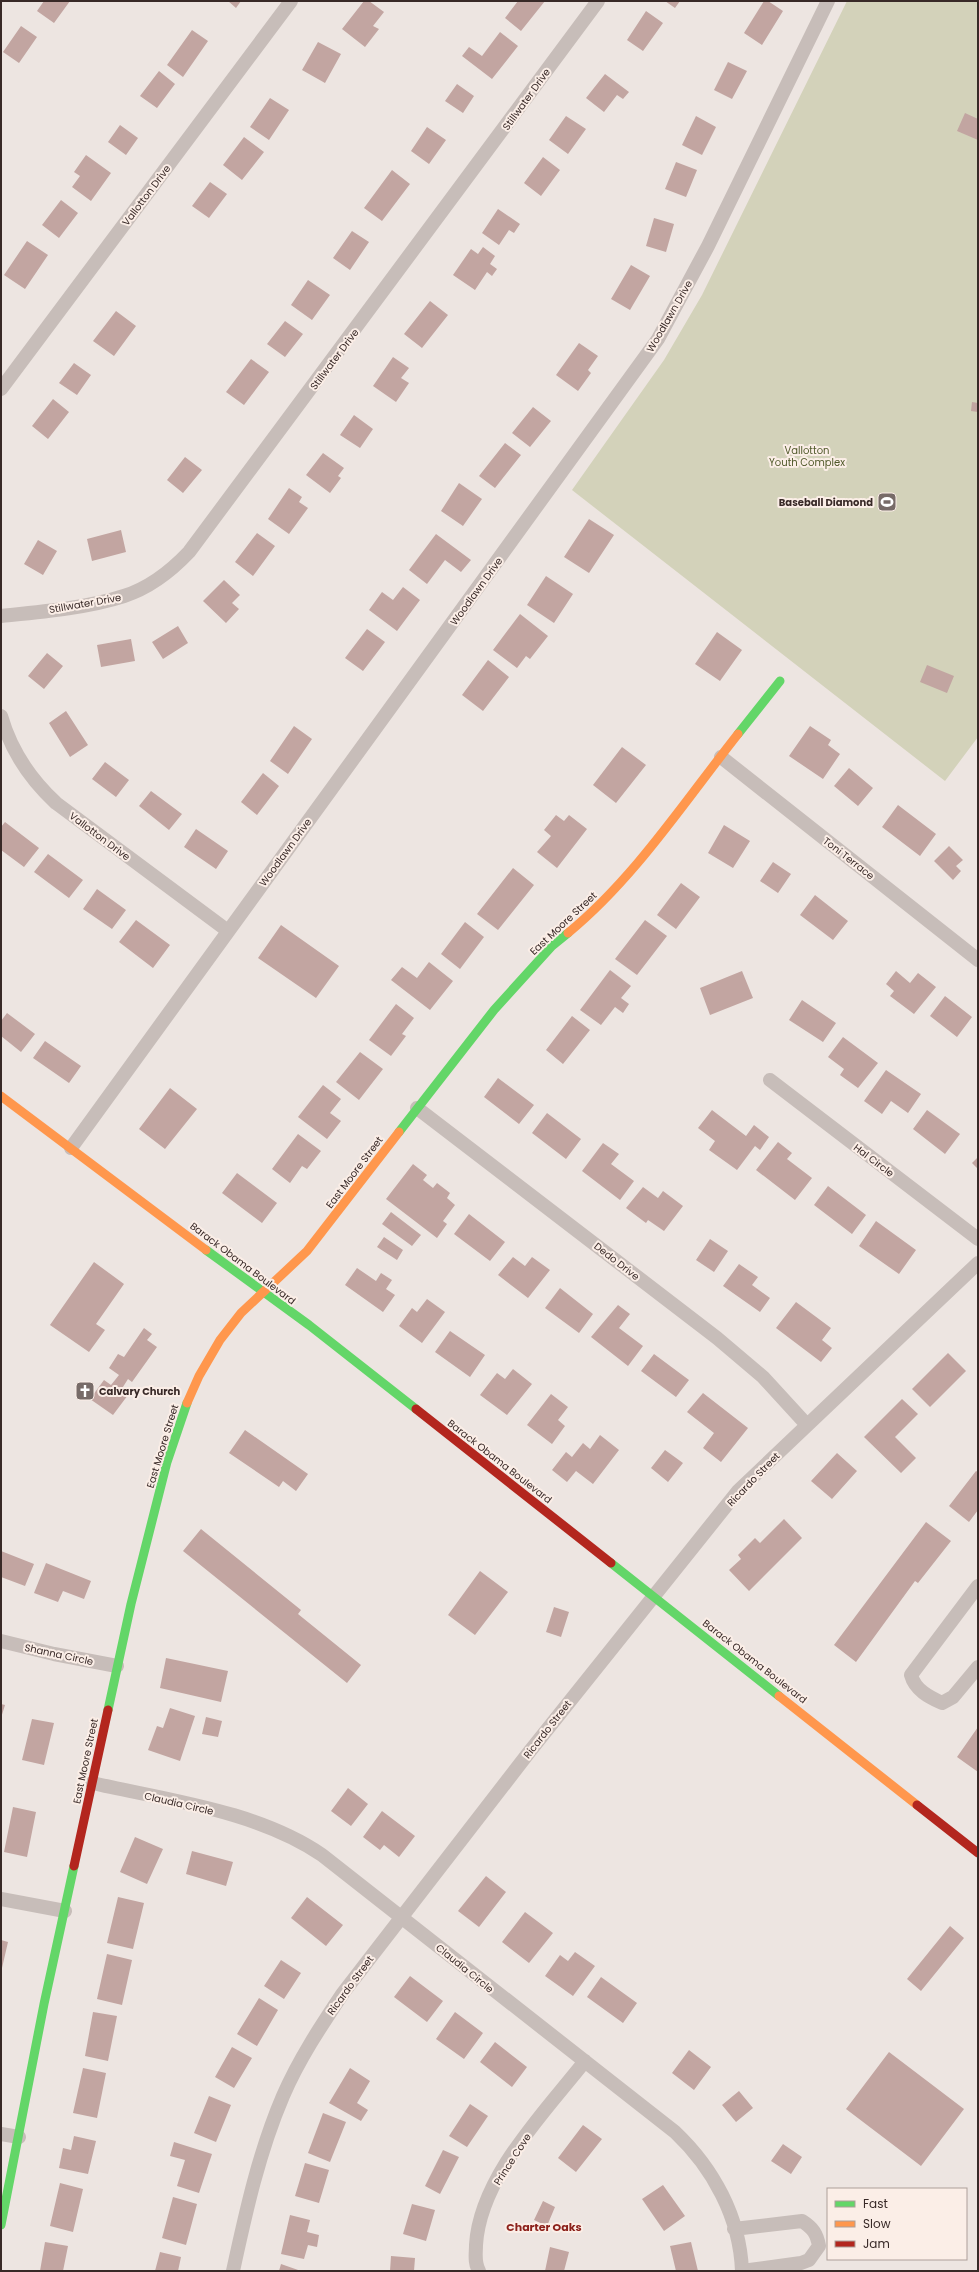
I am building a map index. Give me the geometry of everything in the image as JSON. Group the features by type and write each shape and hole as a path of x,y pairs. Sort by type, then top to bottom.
{"street":[{"name":"Vallotton Drive","path":"1,389 291,1"},
{"name":"Stillwater Drive","path":"1,616 84,605 124,596 144,587 177,564 189,552 270,445 598,1"},
{"name":"Woodlawn Drive","path":"71,1148 658,339 705,252 828,1"},
{"name":"East Moore Street","path":"1,2225 44,2004 117,1666 155,1505 169,1455 189,1397 220,1340 241,1313 308,1251 417,1108 516,984 552,946 585,919 629,873 780,681"},
{"name":"Vallotton Drive","path":"1,716 5,730 18,758 40,788 56,803 228,931"},
{"name":"Toni Terrace","path":"721,757 978,960"},
{"name":"Hal Circle","path":"770,1080 978,1240"},
{"name":"Barack Obama Boulevard","path":"1,1096 263,1293 309,1325 655,1596 978,1853"},
{"name":"Dedo Drive","path":"417,1108 717,1338 763,1377 806,1425"},
{"name":"Ricardo Street","path":"232,2271 256,2173 272,2123 287,2087 317,2031 368,1959 403,1918 534,1745 738,1491 978,1263"},
{"path":"978,1586 911,1675 913,1683 930,1698 942,1703 953,1697 978,1667"},
{"name":"Shanna Circle","path":"1,1641 54,1654 117,1666"},
{"name":"Claudia Circle","path":"92,1783 226,1814 270,1826 303,1842 322,1855 675,2132 699,2156 715,2180 741,2249 742,2271"},
{"path":"1,1899 65,1911"},
{"name":"Prince Cove","path":"479,2271 475,2264 477,2227 488,2196 524,2138 585,2061"},
{"path":"1,2134 19,2137"},
{"path":"734,2229 802,2222 813,2229 818,2239 817,2249 809,2260 800,2263 742,2271"}],"green space":[{"name":"Vallotton Youth Complex","path":"847,1 978,1 978,737 945,781 572,490 664,360 702,295"}],"building":[{"path":"44,1 70,1 54,23 37,11"},
{"path":"228,1 241,1 236,8"},
{"path":"364,1 369,1 384,12 373,26 379,29 365,47 342,29"},
{"path":"518,1 545,1 521,31 505,18"},
{"path":"665,1 680,1 675,8"},
{"path":"764,1 768,1 783,11 762,45 744,33"},
{"path":"646,11 663,23 643,51 627,40"},
{"path":"21,26 37,37 19,63 3,52"},
{"path":"192,30 208,41 183,77 167,65"},
{"path":"500,32 518,46 492,79 462,56 469,47 482,56"},
{"path":"318,42 341,54 325,83 302,70"},
{"path":"728,62 747,71 732,99 714,90"},
{"path":"159,71 175,84 157,108 140,96"},
{"path":"605,74 629,92 623,99 617,95 604,112 586,98"},
{"path":"457,84 474,96 463,113 445,101"},
{"path":"270,98 289,110 269,140 250,127"},
{"path":"965,113 978,119 978,140 957,131"},
{"path":"566,116 586,129 568,154 549,140"},
{"path":"696,116 716,127 702,155 682,145"},
{"path":"120,125 138,138 126,155 108,142"},
{"path":"427,127 446,140 429,164 411,151"},
{"path":"244,137 264,152 242,180 223,165"},
{"path":"86,155 111,173 91,201 72,187 80,176 74,172"},
{"path":"543,157 560,170 541,196 524,183"},
{"path":"676,162 697,170 686,197 665,189"},
{"path":"392,170 410,184 382,221 364,208"},
{"path":"210,182 227,194 209,218 192,206"},
{"path":"61,200 78,213 59,238 42,225"},
{"path":"498,209 520,224 514,233 509,230 499,245 482,233"},
{"path":"654,218 674,224 666,252 646,246"},
{"path":"352,231 369,242 350,270 333,258"},
{"path":"27,241 48,255 25,289 4,275"},
{"path":"483,247 495,256 490,264 497,269 492,276 487,272 475,290 453,275 471,249 478,254"},
{"path":"631,265 650,276 630,310 611,299"},
{"path":"308,280 330,295 312,320 291,305"},
{"path":"430,301 448,315 422,348 404,334"},
{"path":"116,311 136,326 114,356 93,341"},
{"path":"285,321 303,334 285,357 267,344"},
{"path":"579,343 598,356 588,370 591,373 578,391 556,375"},
{"path":"393,357 409,368 401,378 409,383 396,402 373,386"},
{"path":"251,359 269,372 244,405 226,392"},
{"path":"74,363 91,375 77,395 59,383"},
{"path":"53,399 69,412 48,439 32,426"},
{"path":"972,402 978,403 978,412 971,411"},
{"path":"533,407 551,421 530,447 512,433"},
{"path":"354,415 373,429 360,448 340,435"},
{"path":"505,443 521,455 495,488 479,476"},
{"path":"323,453 344,468 338,476 341,478 330,493 306,475"},
{"path":"185,457 202,470 183,493 167,480"},
{"path":"459,483 482,499 463,526 441,511"},
{"path":"289,488 302,497 299,502 308,508 289,534 268,519"},
{"path":"589,519 614,535 589,573 564,557"},
{"path":"121,530 126,552 92,561 87,539"},
{"path":"257,533 275,546 253,576 235,562"},
{"path":"436,534 471,560 461,572 445,560 427,584 409,570"},
{"path":"38,540 57,551 43,575 24,564"},
{"path":"546,576 573,594 554,623 527,605"},
{"path":"224,580 240,595 232,603 239,609 226,623 203,601"},
{"path":"403,587 420,600 397,631 369,610 382,592 393,600"},
{"path":"520,614 548,636 530,659 526,656 517,668 493,650"},
{"path":"178,626 188,643 163,659 152,642"},
{"path":"367,629 385,642 363,671 345,658"},
{"path":"717,632 742,650 720,681 695,664"},
{"path":"131,639 135,661 101,667 97,645"},
{"path":"47,653 63,666 44,689 28,676"},
{"path":"488,660 509,677 483,711 462,695"},
{"path":"927,665 954,676 947,693 920,682"},
{"path":"66,711 88,745 70,757 49,723"},
{"path":"294,726 312,739 288,774 270,761"},
{"path":"810,726 831,740 828,745 840,754 823,779 789,756"},
{"path":"622,747 646,765 616,803 593,785"},
{"path":"105,762 129,780 116,797 92,779"},
{"path":"849,768 873,788 858,806 834,786"},
{"path":"263,773 279,786 257,815 241,802"},
{"path":"151,791 182,814 169,830 139,806"},
{"path":"898,805 936,834 920,856 882,827"},
{"path":"556,815 564,821 569,815 587,829 557,868 537,852 551,836 544,830"},
{"path":"5,822 39,848 24,867 1,850 1,827"},
{"path":"724,825 750,841 733,868 708,853"},
{"path":"196,829 228,851 216,869 184,847"},
{"path":"949,846 963,860 956,866 961,871 953,880 934,861"},
{"path":"48,854 83,880 69,898 34,872"},
{"path":"773,862 791,874 778,893 760,881"},
{"path":"513,868 534,885 498,930 477,914"},
{"path":"681,883 700,897 676,929 657,915"},
{"path":"97,889 126,910 112,929 83,909"},
{"path":"815,895 848,921 833,940 800,915"},
{"path":"136,920 170,945 153,968 119,942"},
{"path":"645,920 667,936 637,975 615,959"},
{"path":"465,922 484,937 460,969 441,954"},
{"path":"281,925 339,966 316,998 258,958"},
{"path":"429,962 453,981 430,1010 391,980 402,967 417,978"},
{"path":"610,970 631,986 621,998 629,1004 623,1013 615,1007 601,1025 580,1010"},
{"path":"742,971 753,998 710,1015 700,988"},
{"path":"896,971 910,983 918,973 936,987 914,1014 890,996 894,991 886,984"},
{"path":"945,996 972,1017 957,1037 930,1016"},
{"path":"802,1000 836,1023 823,1042 789,1020"},
{"path":"396,1004 414,1018 402,1034 406,1036 391,1056 369,1040"},
{"path":"7,1013 35,1034 21,1052 1,1036 1,1021"},
{"path":"572,1016 590,1030 563,1064 546,1050"},
{"path":"843,1037 878,1063 858,1088 840,1075 844,1069 828,1057"},
{"path":"45,1041 81,1066 69,1083 33,1058"},
{"path":"360,1052 383,1069 359,1100 336,1082"},
{"path":"886,1070 921,1094 908,1113 891,1101 882,1114 864,1101"},
{"path":"498,1078 534,1105 519,1124 484,1097"},
{"path":"323,1085 341,1099 330,1113 341,1121 327,1139 298,1117"},
{"path":"170,1088 197,1109 165,1149 139,1129"},
{"path":"712,1110 746,1136 754,1125 769,1137 760,1150 755,1146 737,1170 709,1150 715,1141 698,1128"},
{"path":"927,1110 960,1134 945,1154 913,1129"},
{"path":"547,1113 581,1139 566,1159 532,1133"},
{"path":"298,1134 321,1151 307,1169 302,1166 290,1183 272,1169"},
{"path":"778,1142 792,1153 787,1159 812,1178 795,1200 756,1170"},
{"path":"603,1143 619,1154 611,1164 634,1181 620,1200 582,1171"},
{"path":"978,1157 978,1169 972,1163"},
{"path":"413,1164 427,1175 423,1180 433,1188 437,1183 450,1193 447,1198 455,1205 443,1221 447,1224 437,1238 386,1199"},
{"path":"237,1173 277,1203 262,1223 222,1193"},
{"path":"828,1186 866,1215 852,1234 814,1205"},
{"path":"643,1187 658,1198 663,1191 683,1206 664,1231 648,1220 646,1223 626,1208"},
{"path":"391,1212 421,1235 412,1246 382,1224"},
{"path":"469,1214 505,1242 490,1261 454,1234"},
{"path":"876,1221 916,1250 899,1274 859,1246"},
{"path":"384,1237 403,1250 397,1260 377,1247"},
{"path":"710,1239 728,1251 714,1272 696,1260"},
{"path":"513,1257 525,1266 532,1257 550,1270 528,1298 498,1275"},
{"path":"94,1262 124,1284 96,1324 105,1330 89,1352 50,1325"},
{"path":"739,1264 758,1277 752,1285 770,1298 760,1312 723,1286"},
{"path":"357,1268 376,1281 381,1273 392,1280 386,1289 395,1295 383,1312 345,1285"},
{"path":"560,1288 593,1314 579,1333 545,1308"},
{"path":"427,1299 445,1312 422,1343 399,1326 412,1308 417,1312"},
{"path":"796,1302 831,1328 822,1340 832,1348 821,1362 776,1328"},
{"path":"618,1305 630,1314 619,1328 643,1346 628,1366 591,1337"},
{"path":"144,1328 152,1334 147,1340 157,1347 132,1382 128,1379 121,1390 128,1395 113,1415 90,1399 104,1380 111,1385 119,1375 109,1368 118,1354 124,1357"},
{"path":"450,1331 485,1355 470,1377 435,1352"},
{"path":"948,1353 966,1371 930,1407 912,1389"},
{"path":"654,1354 689,1380 676,1397 641,1371"},
{"path":"513,1369 532,1384 507,1415 480,1395 497,1373 505,1379"},
{"path":"703,1393 748,1428 721,1462 703,1448 714,1433 687,1412"},
{"path":"551,1394 568,1407 558,1420 565,1426 552,1444 527,1425"},
{"path":"902,1399 918,1414 895,1437 916,1458 901,1473 864,1437"},
{"path":"245,1430 308,1474 296,1491 283,1481 279,1487 229,1453"},
{"path":"600,1435 619,1450 593,1484 576,1471 567,1482 552,1470 566,1452 572,1457 583,1443 590,1449"},
{"path":"665,1450 683,1463 668,1482 651,1468"},
{"path":"837,1453 857,1471 832,1499 811,1481"},
{"path":"976,1471 978,1472 978,1510 969,1522 949,1506"},
{"path":"784,1519 802,1538 749,1591 729,1570 741,1559 738,1555 755,1538 760,1543"},
{"path":"926,1522 951,1541 918,1583 915,1581 856,1662 834,1645"},
{"path":"201,1529 301,1610 298,1614 361,1665 347,1683 183,1551"},
{"path":"1,1551 34,1564 25,1586 1,1577"},
{"path":"46,1563 91,1581 84,1599 63,1591 58,1602 34,1593"},
{"path":"480,1571 508,1592 475,1635 448,1615"},
{"path":"554,1607 569,1612 561,1637 546,1632"},
{"path":"166,1658 228,1671 221,1702 160,1688"},
{"path":"1,1704 5,1705 1,1718"},
{"path":"170,1708 195,1716 180,1761 148,1750 157,1726 163,1728"},
{"path":"206,1717 222,1721 218,1737 202,1734"},
{"path":"32,1719 54,1723 44,1765 22,1760"},
{"path":"978,1727 978,1772 957,1757"},
{"path":"348,1788 368,1804 351,1826 331,1811"},
{"path":"13,1807 36,1812 27,1857 4,1852"},
{"path":"382,1811 415,1836 399,1857 384,1845 380,1850 363,1837"},
{"path":"135,1837 163,1849 147,1884 120,1872"},
{"path":"192,1851 233,1862 226,1886 186,1874"},
{"path":"486,1876 506,1892 479,1927 458,1911"},
{"path":"118,1897 144,1903 133,1949 107,1943"},
{"path":"307,1897 343,1925 326,1946 291,1918"},
{"path":"525,1912 553,1933 529,1963 502,1942"},
{"path":"950,1926 964,1938 921,1991 907,1979"},
{"path":"1,1940 8,1942 2,1968 1,1968"},
{"path":"575,1952 595,1966 573,1996 545,1976 560,1955 568,1961"},
{"path":"107,1954 132,1960 122,2005 97,1999"},
{"path":"281,1960 301,1973 284,1999 264,1986"},
{"path":"410,1976 443,2001 427,2022 394,1997"},
{"path":"601,1977 637,2003 623,2023 587,1997"},
{"path":"259,1998 278,2010 257,2046 237,2034"},
{"path":"93,2012 117,2016 108,2061 85,2056"},
{"path":"455,2012 483,2033 464,2059 436,2039"},
{"path":"495,2042 527,2067 512,2087 480,2062"},
{"path":"232,2047 252,2058 234,2088 215,2077"},
{"path":"689,2050 711,2067 694,2090 672,2073"},
{"path":"889,2052 964,2109 921,2166 846,2109"},
{"path":"83,2068 106,2073 97,2118 73,2113"},
{"path":"350,2068 370,2081 357,2103 368,2110 361,2121 329,2103"},
{"path":"739,2091 753,2108 736,2122 722,2105"},
{"path":"209,2096 231,2105 216,2142 194,2133"},
{"path":"470,2104 488,2116 467,2147 449,2136"},
{"path":"323,2113 346,2122 330,2162 308,2153"},
{"path":"583,2125 602,2139 576,2172 558,2158"},
{"path":"74,2136 96,2141 88,2174 59,2168 63,2148 71,2150"},
{"path":"174,2142 212,2154 199,2193 177,2186 185,2160 170,2156"},
{"path":"783,2144 802,2157 791,2174 771,2161"},
{"path":"443,2150 459,2157 440,2194 425,2186"},
{"path":"305,2163 329,2170 319,2203 295,2196"},
{"path":"60,2183 83,2189 73,2232 50,2226"},
{"path":"663,2185 685,2216 664,2231 642,2199"},
{"path":"173,2197 197,2204 186,2245 162,2238"},
{"path":"543,2201 555,2207 547,2226 534,2220"},
{"path":"412,2204 435,2210 426,2241 403,2234"},
{"path":"290,2215 310,2220 307,2232 319,2235 317,2247 308,2245 304,2259 281,2254"},
{"path":"45,2242 68,2246 63,2271 40,2271"},
{"path":"691,2242 698,2271 676,2271 670,2246"},
{"path":"550,2247 569,2252 564,2271 545,2271"},
{"path":"160,2252 181,2257 178,2271 155,2271"},
{"path":"391,2256 415,2258 414,2271 390,2271"},
{"path":"281,2264 301,2271 279,2271"}],"traffic: fast":[{"path":"738,734 780,681"},
{"path":"399,1132 494,1010 552,946 568,933"},
{"path":"206,1250 309,1325 416,1409"},
{"path":"108,1710 131,1604 167,1462 187,1403"},
{"path":"611,1563 779,1696"},
{"path":"1,2225 44,2004 74,1866"}],"traffic: slow":[{"path":"568,933 592,912 637,864 738,734"},
{"path":"1,1096 206,1250"},
{"path":"187,1403 199,1376 220,1340 241,1313 307,1251 399,1132"},
{"path":"779,1696 917,1805"}],"traffic: jam":[{"path":"416,1409 611,1563"},
{"path":"74,1866 108,1710"},
{"path":"917,1805 978,1853"}],"place":[{"name":"Baseball Diamond","path":"887,502"},
{"name":"Calvary Church","path":"85,1391"}],"district":[{"name":"Charter Oaks","path":"544,2227"}]}
